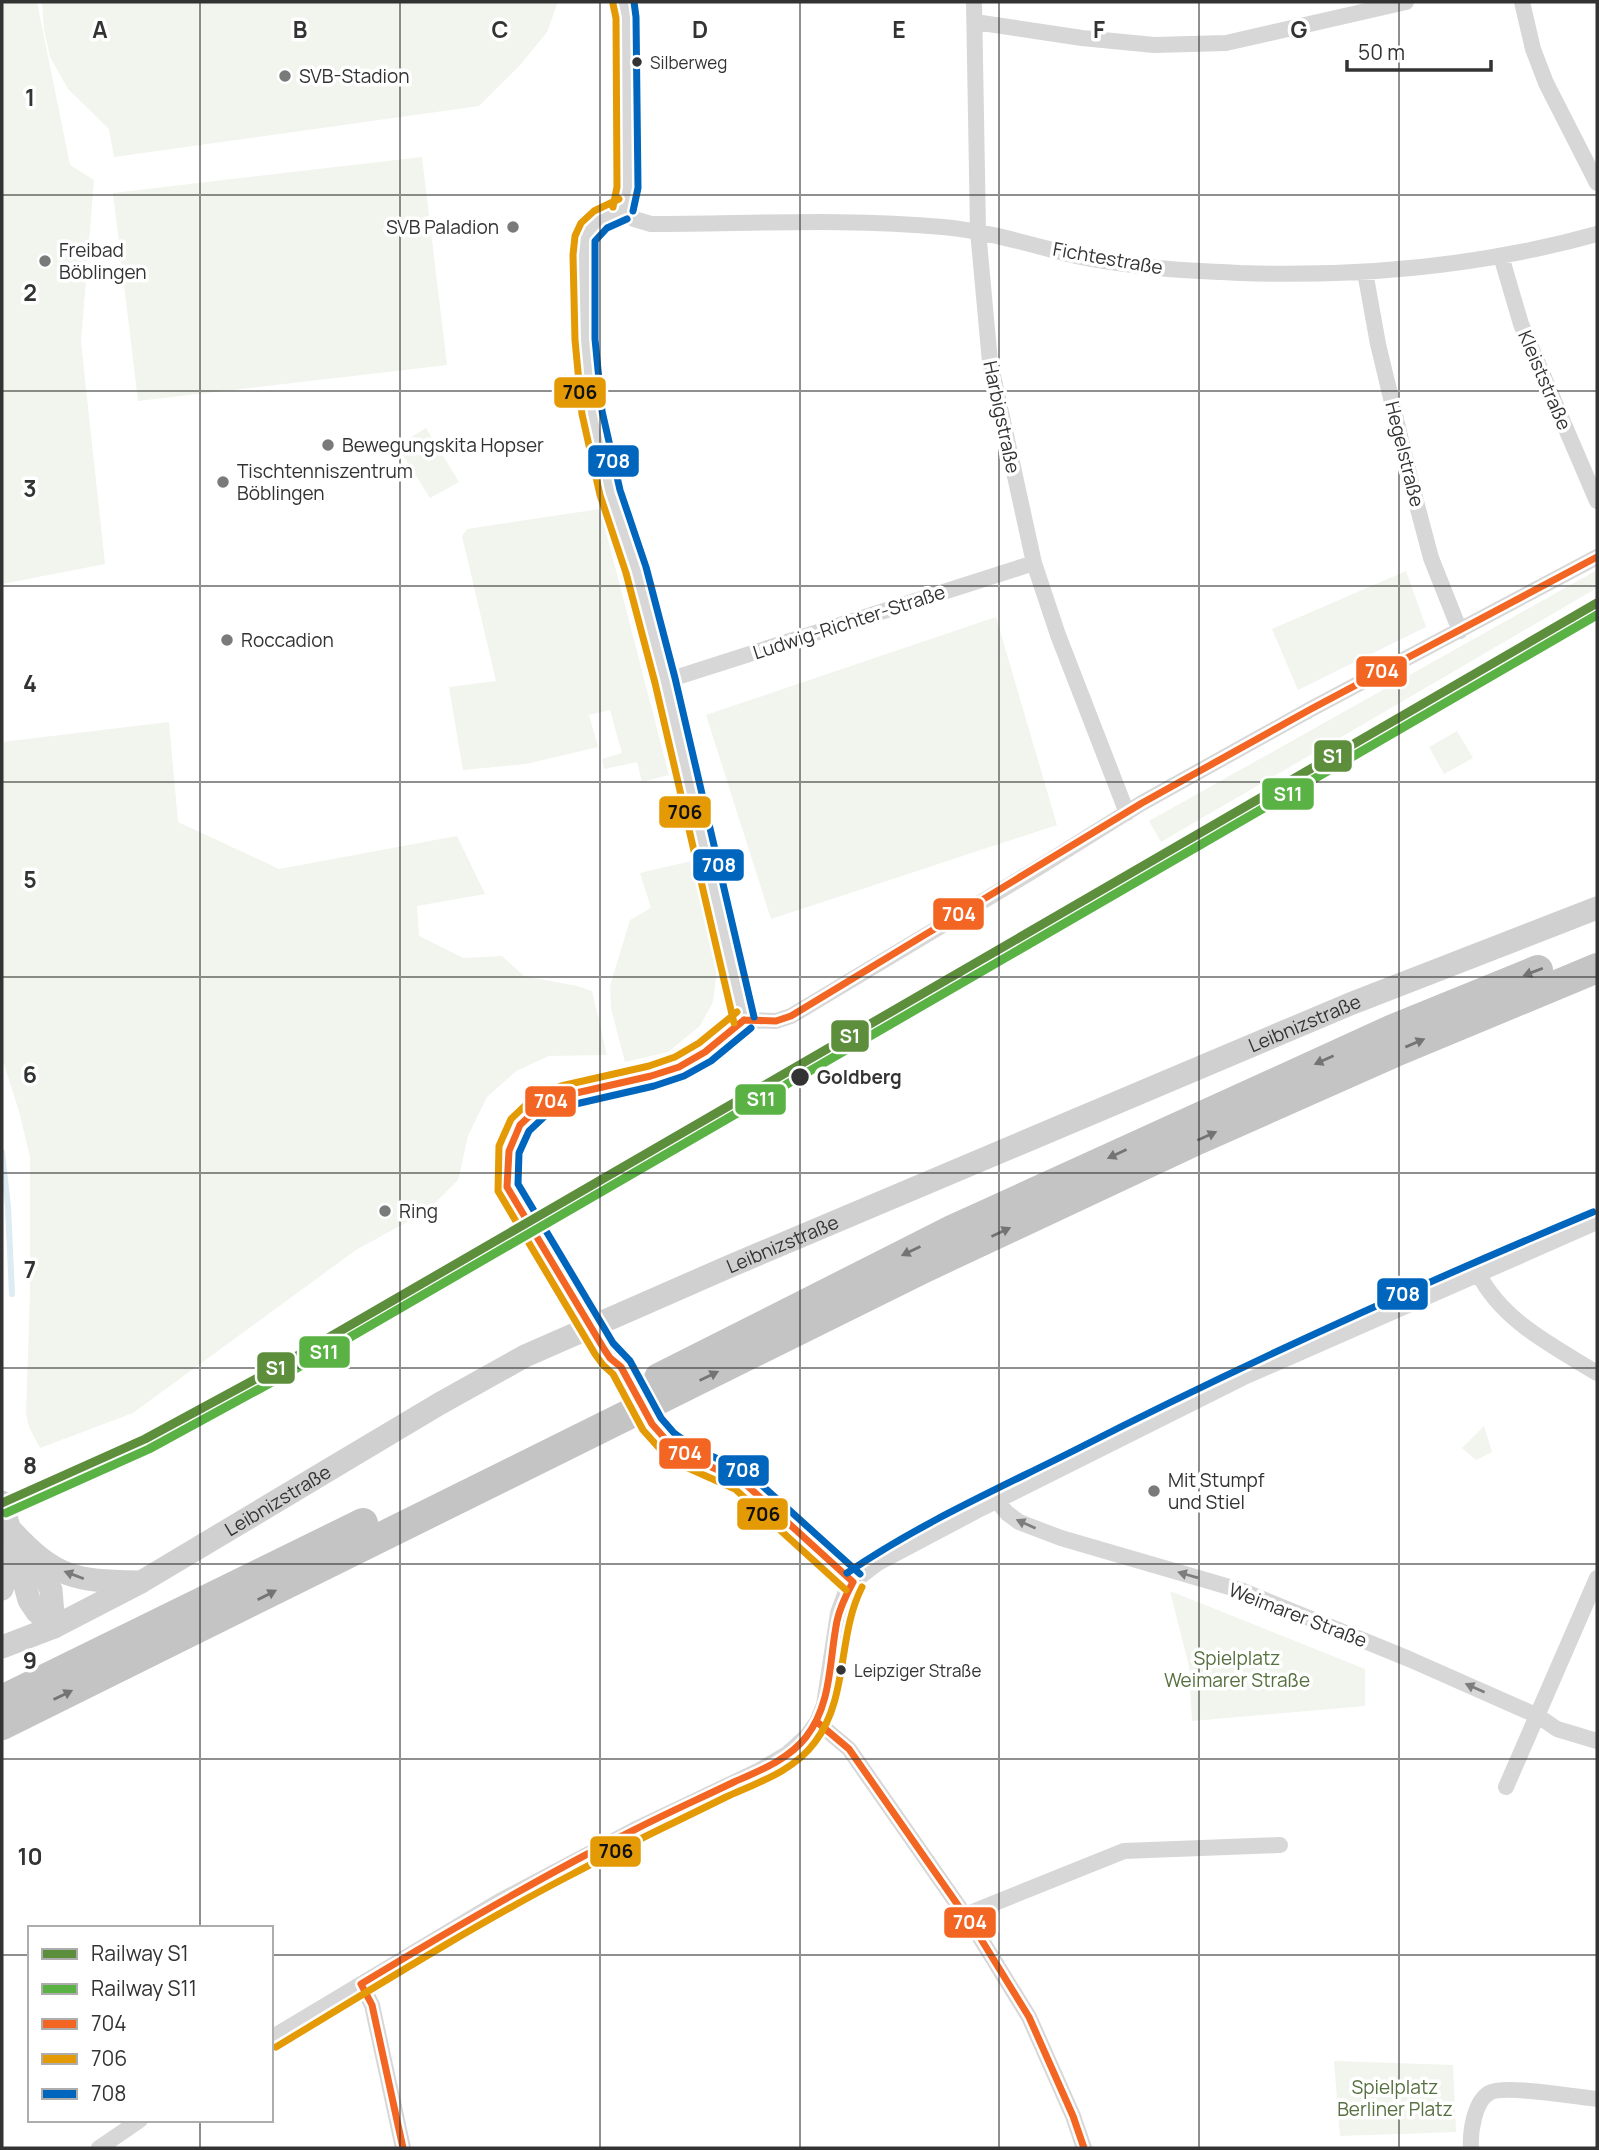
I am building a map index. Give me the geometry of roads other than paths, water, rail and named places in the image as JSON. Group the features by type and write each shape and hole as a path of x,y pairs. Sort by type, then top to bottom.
{"highway":[{"path":"2,1700 679,1368 952,1230 1391,1030 1597,948"},
{"path":"2,1725 936,1262 1380,1058 1597,968"}],"street":[{"path":"623,2 626,17 628,188 623,209 601,219 590,229 585,239 585,340 597,442 610,492 636,570 665,681 744,1020 776,1021 791,1016 1142,803 1311,709 1597,557"},
{"name":"Harbigstraße","path":"974,2 978,231 990,362 1034,563 1058,635 1127,813"},
{"path":"975,22 1082,38 1154,45 1226,43 1406,2"},
{"path":"1522,2 1533,49 1546,83 1597,183"},
{"name":"Fichtestraße","path":"623,209 634,219 651,224 836,222 978,231 1075,255 1153,268 1275,274 1365,272 1501,256 1597,234"},
{"name":"Kleiststraße","path":"1501,256 1521,324 1597,502"},
{"name":"Hegelstraße","path":"1365,272 1378,344 1413,490 1432,558 1460,631"},
{"name":"Ludwig-Richter-Straße","path":"665,681 1034,563"},
{"name":"Leibnizstraße","path":"2,1647 54,1627 141,1582 382,1437 526,1356 752,1256 1350,1004 1597,908"},
{"path":"273,2037 498,1902 643,1826 774,1763 797,1747 817,1722 824,1705 838,1613 845,1594 853,1581 878,1563 1242,1378 1597,1222"},
{"path":"1478,1273 1499,1305 1518,1323 1597,1373"},
{"name":"Weimarer Straße","path":"997,1501 1019,1522 1061,1538 1243,1591 1409,1658 1538,1716 1557,1729 1597,1741"},
{"path":"2,1502 29,1600 37,1612 54,1627"},
{"path":"10,1529 36,1556 76,1578 141,1582"},
{"path":"2,1589 9,1566 10,1529"},
{"path":"36,1556 51,1590 54,1627"},
{"path":"1506,1787 1597,1578"},
{"path":"817,1722 849,1749 965,1915 1029,2017 1073,2116 1084,2148"},
{"path":"965,1915 1124,1851 1280,1845"},
{"path":"362,1984 372,2005 403,2148"},
{"path":"1471,2148 1477,2110 1487,2094 1494,2091 1527,2091 1597,2099"},
{"path":"99,2148 137,2122"}],"waterway":[{"path":"2,1152 8,1207 12,1294"}],"rail line":[{"name":"S1","path":"2,1503 145,1439 278,1367 1597,603"},
{"name":"S11","path":"6,1513 149,1449 283,1376 1597,615"}],"place":[{"name":"Silberweg","path":"637,62"},
{"name":"SVB-Stadion","path":"285,76"},
{"name":"SVB Paladion","path":"513,227"},
{"name":"Freibad Böblingen","path":"45,261"},
{"name":"Bewegungskita Hopser","path":"328,445"},
{"name":"Tischtenniszentrum Böblingen","path":"223,482"},
{"name":"Roccadion","path":"227,640"},
{"name":"Goldberg","path":"800,1077"},
{"name":"Ring","path":"385,1211"},
{"name":"Mit Stumpf und Stiel","path":"1154,1491"},
{"name":"Leipziger Straße","path":"841,1670"}],"park label":[{"name":"Spielplatz Weimarer Straße","path":"1237,1669"},
{"name":"Spielplatz Berliner Platz","path":"1395,2098"}]}
